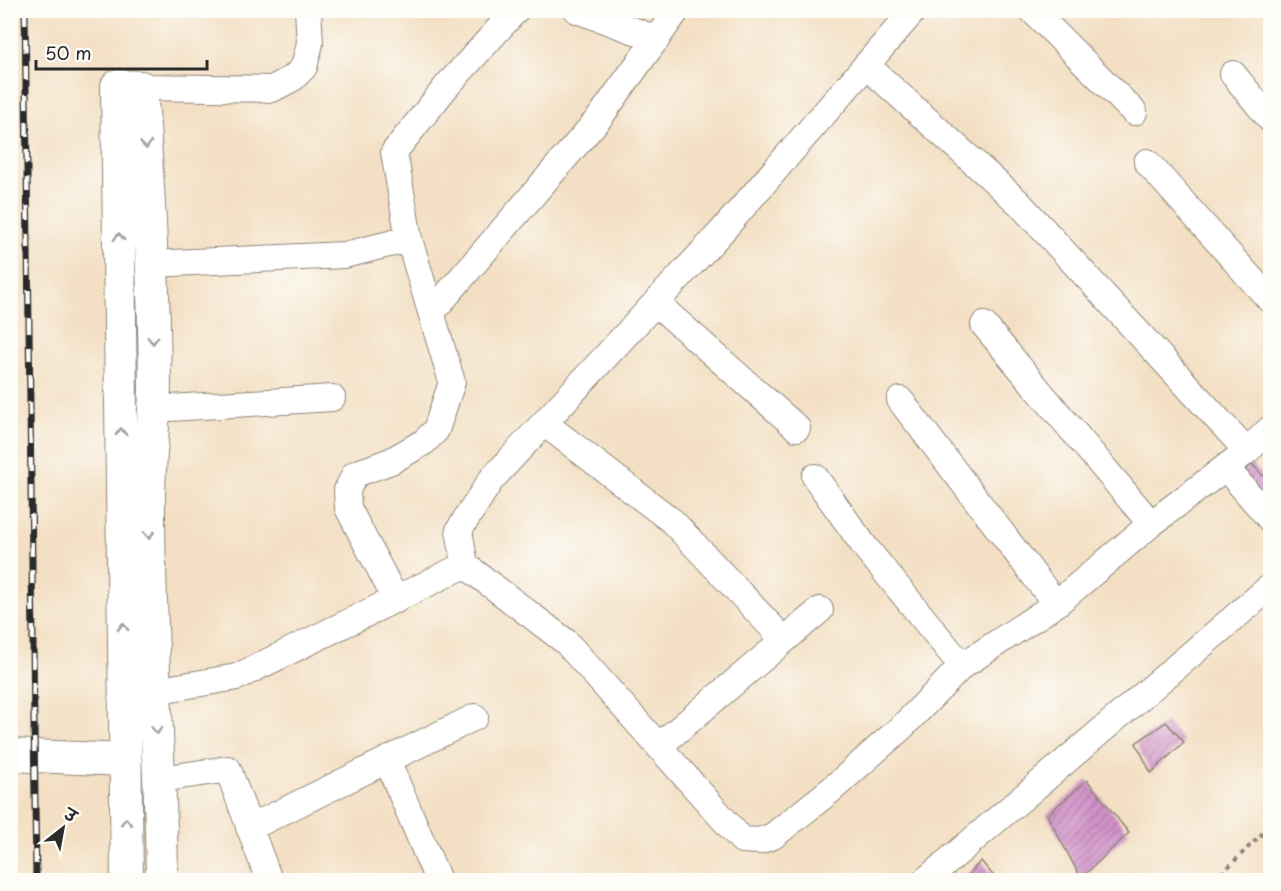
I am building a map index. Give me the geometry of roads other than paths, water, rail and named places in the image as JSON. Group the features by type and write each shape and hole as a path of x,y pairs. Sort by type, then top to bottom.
{"street":[{"path":"127,880 117,86 272,89 293,78 304,67 310,43 308,10"},
{"path":"396,600 348,508 347,490 355,474 390,461 424,442 436,430 452,382 409,239 394,152 446,87 516,10"},
{"path":"577,10 657,39"},
{"path":"432,312 600,117 678,10"},
{"path":"914,10 723,231 491,480 459,530 465,565 566,642 742,840 759,841 773,836 831,790 903,726 962,666 1056,604 1151,524 1247,452 1270,429"},
{"path":"1032,10 1134,112"},
{"path":"866,65 1019,203 1247,452"},
{"path":"1233,74 1270,119"},
{"path":"141,87 151,264 154,410 148,507 154,691 161,779 162,880"},
{"path":"1147,162 1270,300"},
{"path":"151,264 345,255 409,239"},
{"path":"656,303 797,428"},
{"path":"984,325 1151,524"},
{"path":"154,410 332,398"},
{"path":"900,400 1056,604"},
{"path":"544,423 672,521 784,640"},
{"path":"1226,468 1270,519"},
{"path":"815,477 865,547 962,666"},
{"path":"154,691 237,677 465,565"},
{"path":"926,880 1270,587"},
{"path":"659,746 819,610"},
{"path":"249,828 475,717"},
{"path":"10,755 125,760"},
{"path":"387,760 438,880"},
{"path":"161,779 228,770 269,880"}],"railway":[{"path":"25,10 36,880"}]}
